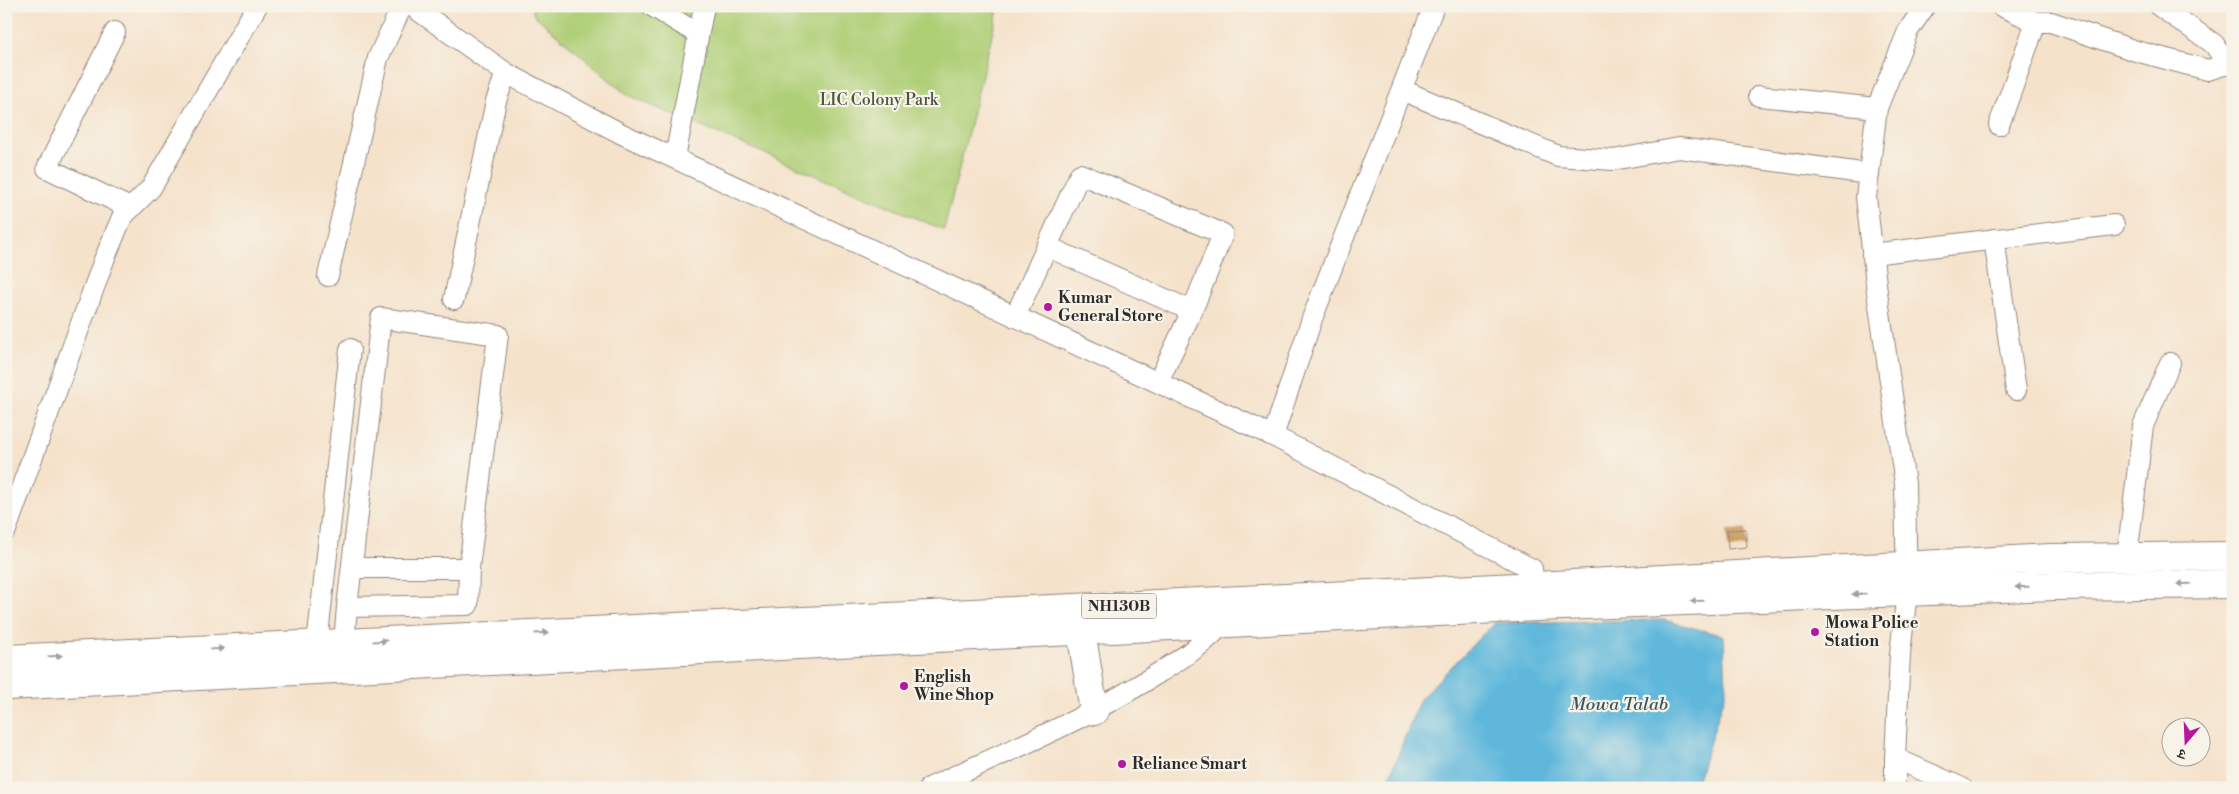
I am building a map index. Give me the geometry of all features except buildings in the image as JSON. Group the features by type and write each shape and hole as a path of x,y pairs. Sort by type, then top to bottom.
{"highway":[{"name":"NH130B","path":"6,659 344,642 1536,597 1907,579 2051,558 2233,556"},
{"name":"NH130B","path":"1907,579 2053,586 2233,584"},
{"name":"NH130B","path":"6,686 1223,623 1536,597"},
{"path":"1081,630 1094,711"}],"street":[{"path":"6,530 104,260 122,217 151,188 257,6"},
{"path":"328,276 378,58 402,6"},
{"path":"412,6 506,74 622,134 1273,436 1532,569 1536,597"},
{"path":"652,6 698,34"},
{"path":"675,158 704,6"},
{"path":"1273,436 1312,319 1434,6"},
{"path":"1895,788 1900,654 1907,579 1905,484 1872,254 1866,197 1877,108 1908,31 1926,6"},
{"path":"2001,6 2036,22 2051,22 2136,51 2208,70 2230,65 2214,44 2159,6"},
{"path":"1999,125 2036,22"},
{"path":"116,32 47,168 130,208"},
{"path":"454,299 496,101 506,74"},
{"path":"1402,90 1558,156 1613,160 1679,148 1869,174"},
{"path":"1759,96 1877,108"},
{"path":"1015,317 1080,174 1223,234 1192,311 1158,382"},
{"path":"1872,254 2114,225"},
{"path":"1994,239 2016,390"},
{"path":"1048,247 1192,311"},
{"path":"344,642 347,607 381,318 498,335 469,568 468,605 347,607"},
{"path":"317,644 350,349"},
{"path":"2127,557 2143,426 2170,363"},
{"path":"352,568 469,568"},
{"path":"930,788 1094,711 1133,690 1202,645 1223,623"},
{"path":"1895,758 1962,788"}],"green space":[{"name":"LIC Colony Park","path":"533,6 999,6 944,230 627,95 533,14"}],"water":[{"name":"Mowa Talab","path":"1664,620 1724,636 1726,692 1695,788 1385,788 1420,699 1494,623"}],"place":[{"name":"Kumar General Store","path":"1048,307"},
{"name":"Mowa Police Station","path":"1815,632"},
{"name":"English Wine Shop","path":"904,686"},
{"name":"Reliance Smart","path":"1122,764"}]}
